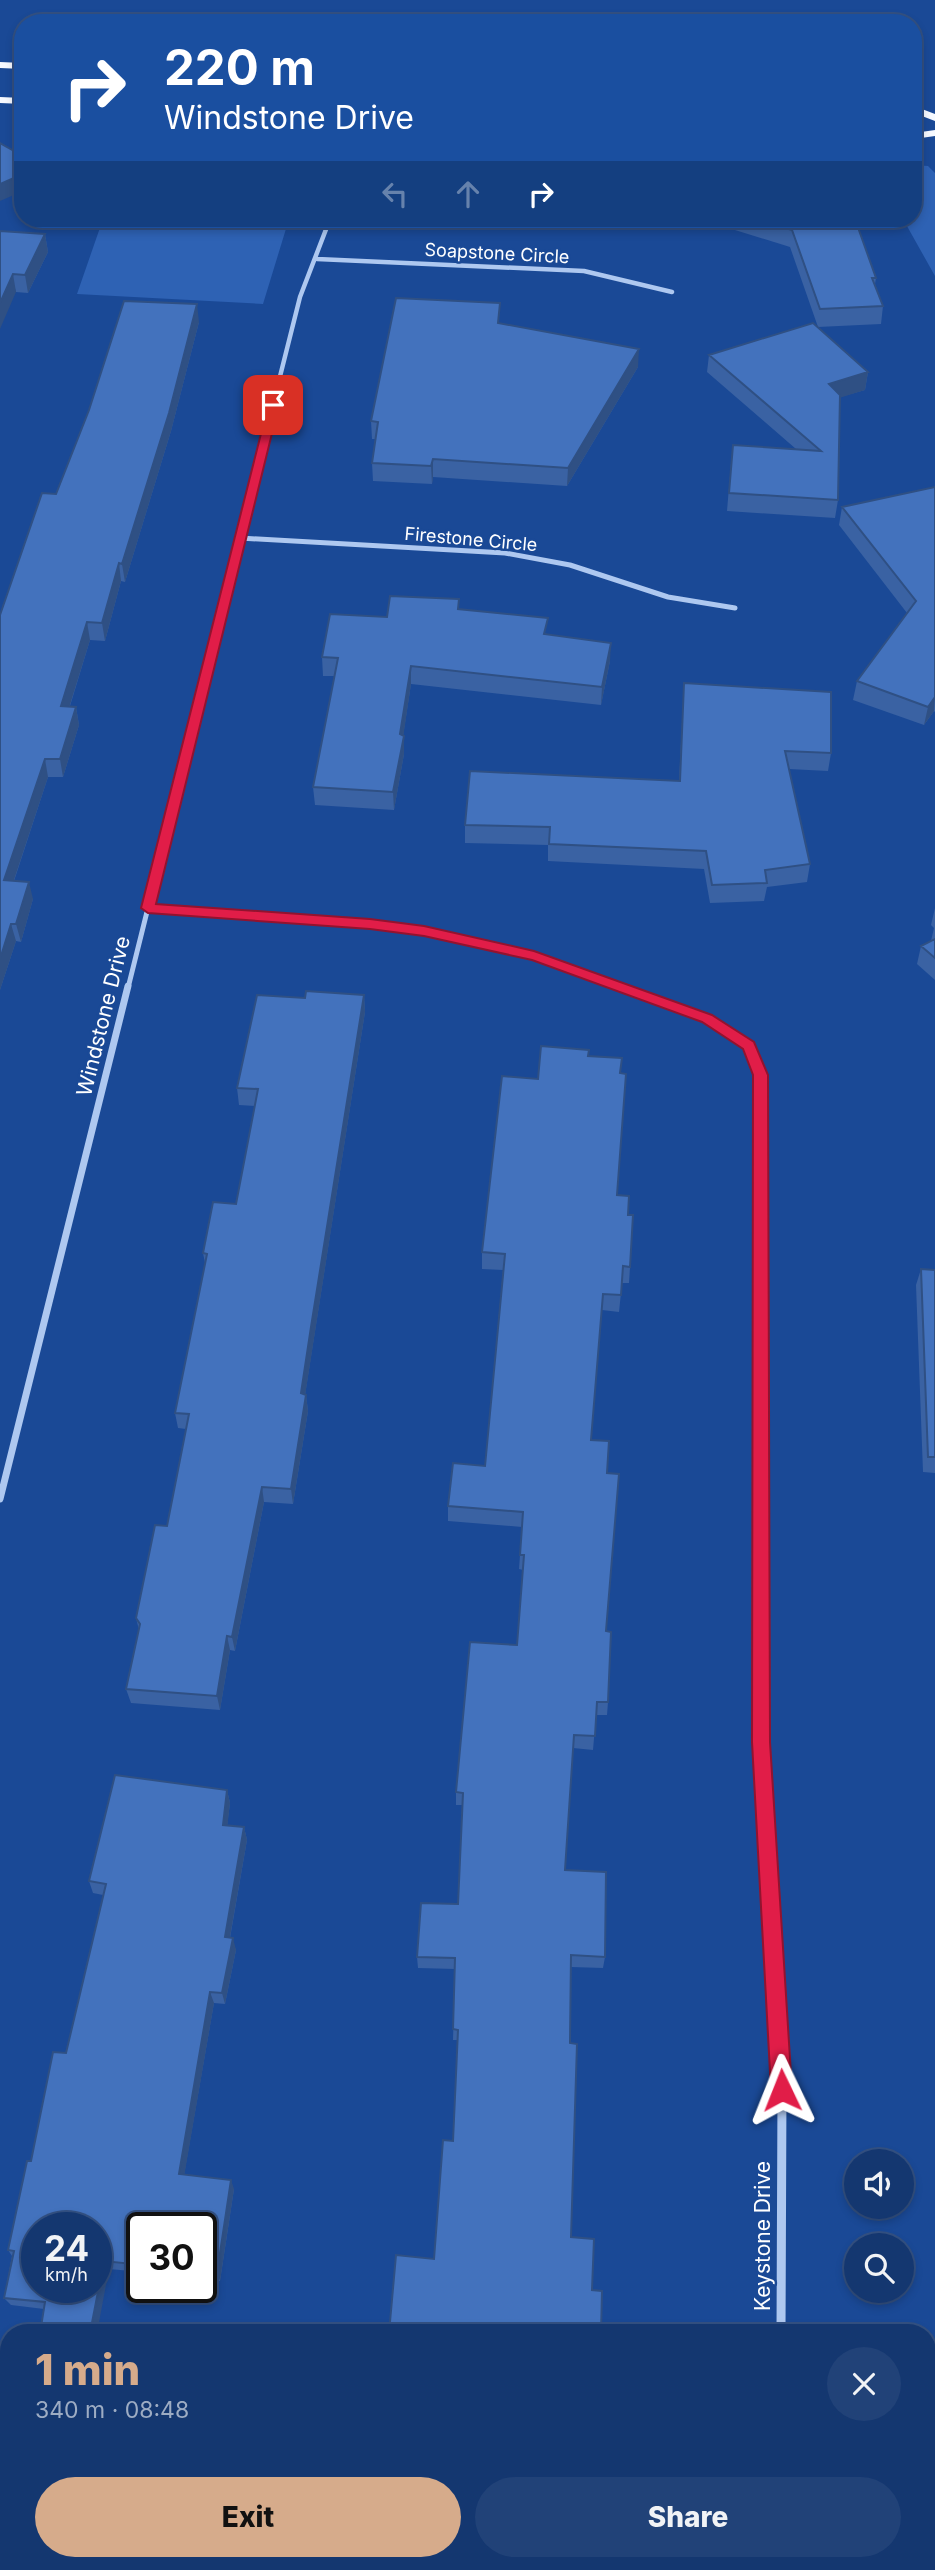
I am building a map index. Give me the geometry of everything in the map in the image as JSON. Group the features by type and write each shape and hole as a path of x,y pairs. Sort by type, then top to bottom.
{"street":[{"name":"Windstone Drive","path":"0,1499 300,298 327,228"},
{"name":"Soapstone Circle","path":"317,258 584,271 672,292"},
{"name":"Firestone Circle","path":"240,538 505,553 570,565 668,597 735,608"},
{"name":"Keystone Drive","path":"148,908 370,924 424,931 534,956 707,1018 749,1046 756,1061 762,1090 761,1742 782,2090 781,2324"}],"shaded area":[{"path":"922,166 928,166 935,173 935,276 908,228 922,228"},
{"path":"100,228 286,228 263,304 77,294"}],"building":[{"path":"0,143 14,151 14,178 0,184"},
{"path":"785,228 858,228 883,306 820,309 792,230"},
{"path":"0,231 45,234 25,275 13,274 0,303"},
{"path":"396,298 500,303 498,323 639,349 568,468 433,459 431,466 372,463 378,422 371,421"},
{"path":"124,301 197,304 169,413 122,564 119,563 102,623 87,622 61,706 76,707 60,759 45,759 4,880 29,882 16,924 11,924 0,959 0,615 42,493 56,494 89,410"},
{"path":"813,323 868,372 829,384 840,395 838,500 729,493 733,445 821,451 709,355"},
{"path":"935,487 935,697 928,707 857,681 916,601 842,507"},
{"path":"390,596 459,599 458,609 548,618 544,634 611,643 602,687 411,666 400,734 404,736 393,792 313,787 338,658 322,657 330,614 387,617"},
{"path":"684,683 831,692 831,753 785,751 810,864 765,870 767,883 712,885 706,851 549,844 550,827 465,825 470,771 680,781"},
{"path":"935,939 935,958 921,946"},
{"path":"306,991 364,995 301,1393 306,1395 291,1489 262,1487 232,1637 227,1636 217,1696 126,1689 140,1624 136,1618 155,1525 167,1526 189,1414 175,1413 207,1254 203,1253 213,1202 236,1204 258,1089 237,1088 257,995 305,998"},
{"path":"541,1046 589,1050 588,1056 622,1058 620,1073 626,1074 617,1195 629,1196 628,1215 633,1215 630,1267 623,1266 621,1295 603,1294 591,1440 609,1441 607,1473 619,1474 606,1631 611,1632 608,1702 597,1702 595,1736 574,1735 565,1870 606,1872 605,1957 571,1955 570,2043 577,2044 571,2237 594,2239 592,2290 602,2291 601,2324 390,2324 396,2255 434,2259 443,2140 453,2141 458,2030 453,2029 455,1958 417,1957 421,1903 458,1904 463,1793 456,1792 470,1642 517,1645 524,1555 520,1555 523,1512 448,1506 453,1463 485,1466 505,1254 482,1252 502,1076 538,1079"},
{"path":"921,1269 935,1270 935,1457 928,1457"},
{"path":"115,1775 227,1790 223,1825 244,1827 225,1937 233,1938 222,1993 210,1992 179,2174 231,2180 217,2273 217,2212 126,2212 126,2263 112,2262 112,2212 21,2212 21,2300 4,2298 14,2251 8,2250 27,2161 31,2161 53,2052 66,2053 106,1884 89,1881"},
{"path":"45,2303 96,2303 92,2324 41,2324"}],"route":[{"path":"273,405 148,908 370,924 424,931 534,956 707,1018 749,1046 761,1075 761,1742 765,1847 776,1965 782,2090"}]}
